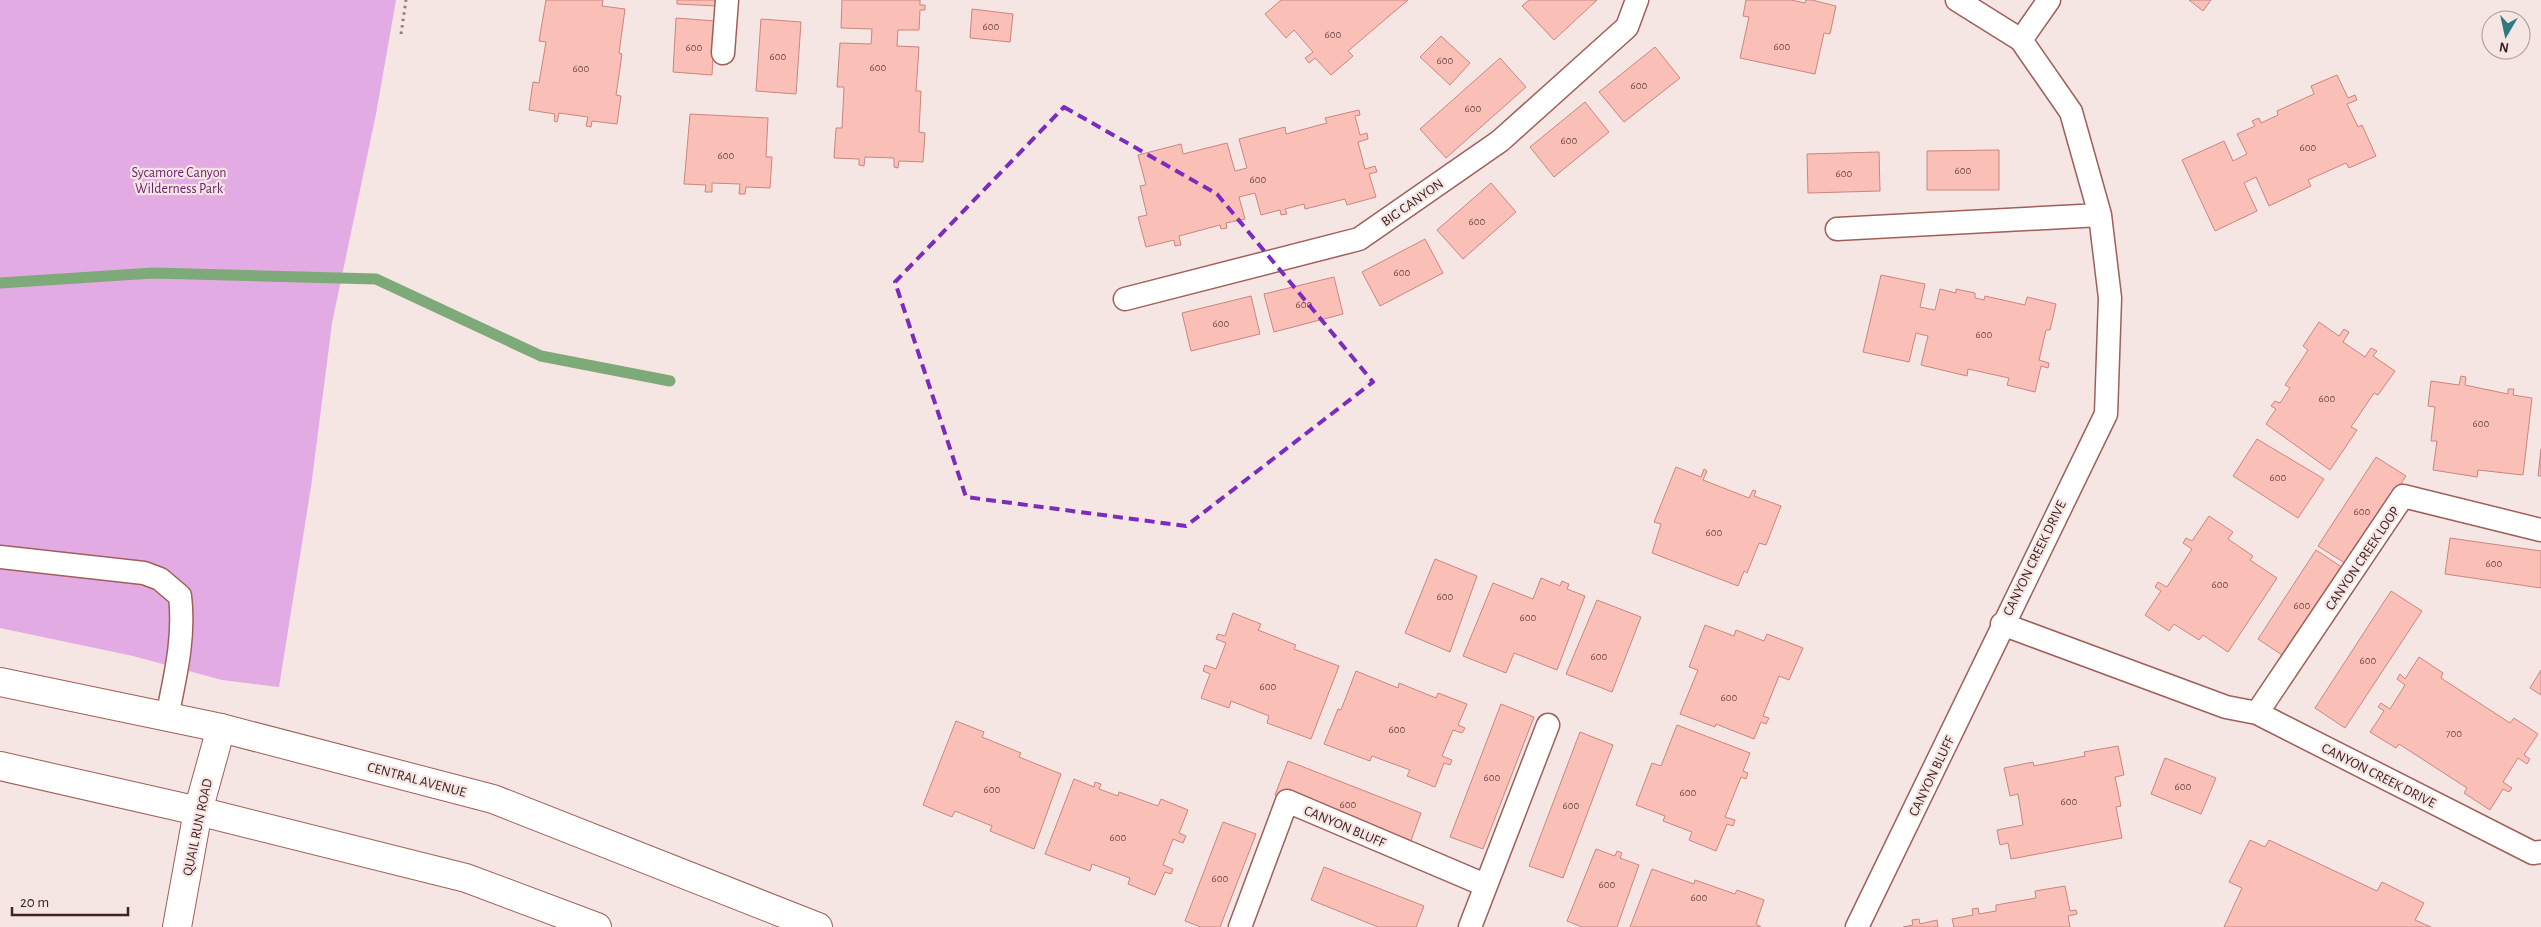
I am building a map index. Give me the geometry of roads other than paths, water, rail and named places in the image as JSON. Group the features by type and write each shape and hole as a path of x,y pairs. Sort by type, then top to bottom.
{"main road":[{"name":"CENTRAL AVENUE","path":"0,682 221,728 493,799 818,927"},
{"name":"QUAIL RUN ROAD","path":"177,927 198,810 221,728"},
{"path":"0,766 198,810 466,878 597,927"}],"lane":[{"path":"723,53 727,0"},
{"name":"BIG CANYON","path":"1126,299 1359,239 1500,141 1627,27 1636,0"},
{"name":"CANYON CREEK DRIVE","path":"1957,0 2022,40 2071,112 2100,215 2110,298 2106,414 2002,624 2226,707 2257,713 2533,852 2541,852"},
{"path":"2022,40 2049,0"},
{"path":"1837,229 2100,215"},
{"name":"CANYON CREEK LOOP","path":"2257,713 2404,496 2541,530"},
{"path":"0,557 144,573 160,579 180,596 183,620 180,649 167,717"},
{"name":"CANYON BLUFF","path":"1857,927 1965,708 2002,624"},
{"path":"1470,927 1548,725"},
{"name":"CANYON BLUFF","path":"1240,927 1287,801 1485,886"}],"waterway":[{"path":"0,283 153,273 376,279 541,356 670,381"}],"park label":[{"name":"Sycamore Canyon Wilderness Park","path":"179,180"}]}
